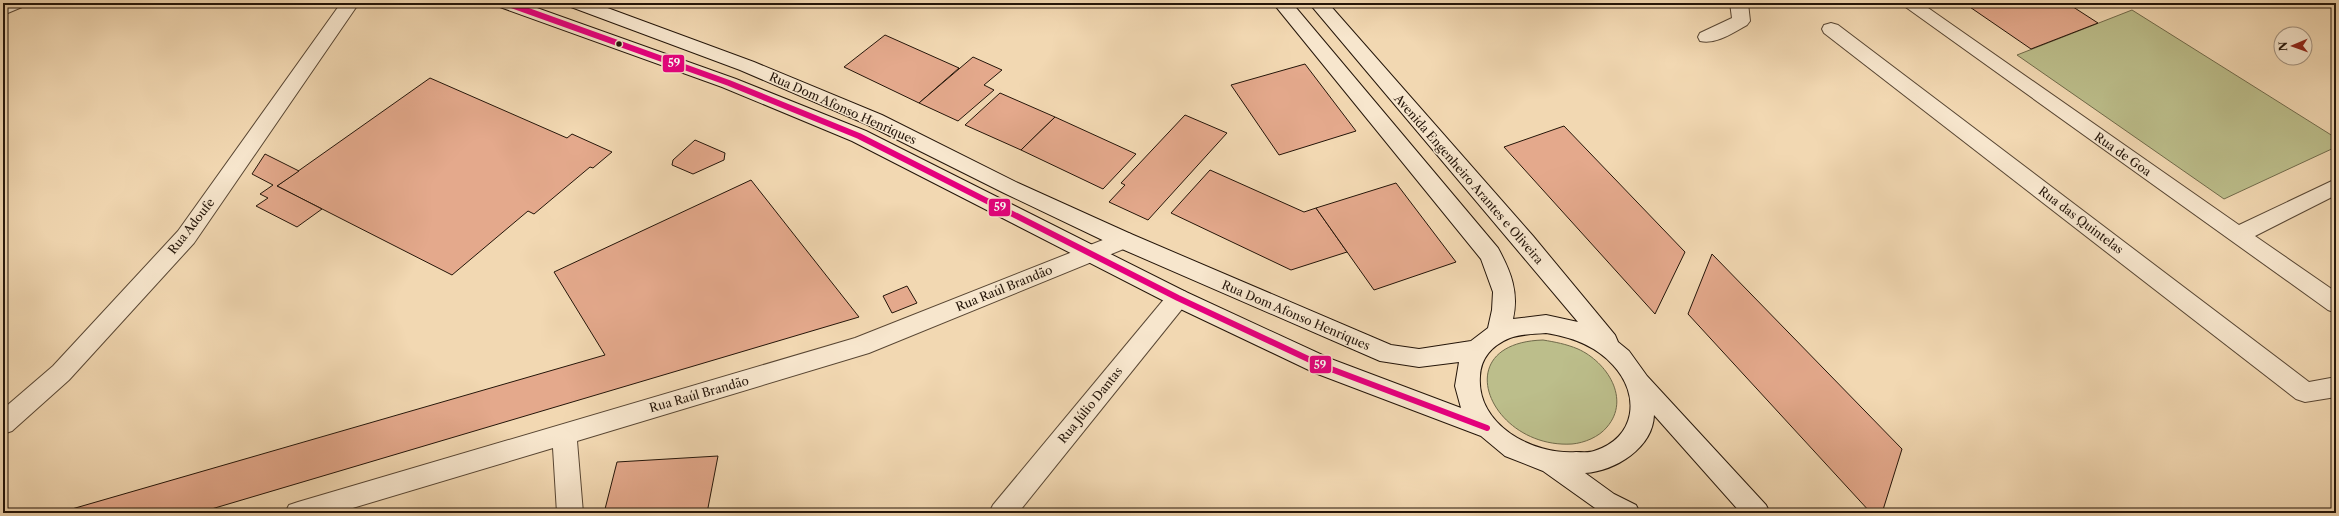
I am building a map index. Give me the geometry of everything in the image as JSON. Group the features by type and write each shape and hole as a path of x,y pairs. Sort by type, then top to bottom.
{"street":[{"path":"3,10 16,3"},
{"name":"Rua Adoufe","path":"3,424 61,373 186,237 350,3"},
{"name":"Rua Dom Afonso Henriques","path":"506,3 729,83 859,136 1178,298 1323,366 1487,428"},
{"name":"Rua Dom Afonso Henriques","path":"577,3 747,66 875,120 1011,188 1123,240 1388,354 1418,358 1476,350"},
{"path":"1282,3 1490,254 1502,276 1506,306 1498,332"},
{"name":"Avenida Engenheiro Arantes e Oliveira","path":"1318,3 1525,242 1619,356"},
{"path":"1707,37 1741,21 1738,3"},
{"name":"Rua de Goa","path":"1909,3 2336,304"},
{"name":"Rua das Quintelas","path":"1831,29 2305,392 2336,387"},
{"path":"2238,235 2336,186"},
{"path":"1092,253 1123,240"},
{"name":"Rua Raúl Brandão","path":"298,513 861,346 1092,253"},
{"name":"Rua Júlio Dantas","path":"1002,513 1178,298"},
{"name":"Rua Dom Afonso Henriques","path":"1638,382 1644,405 1641,427 1628,446 1607,459 1580,465 1550,463 1526,455 1505,443 1487,428 1474,408 1467,387 1468,368 1476,350 1486,340 1498,332 1520,325 1546,324 1572,329 1598,340 1619,356 1638,382 1757,513"},
{"path":"564,434 570,513"},
{"name":"Rua Dom Afonso Henriques","path":"1550,463 1605,502 1627,513"}],"green space":[{"path":"2132,10 2336,138 2336,147 2224,199 2017,55"},
{"path":"1543,340 1569,346 1589,355 1606,372 1612,382 1616,393 1617,405 1614,416 1604,431 1591,439 1572,444 1543,441 1519,430 1501,414 1490,395 1487,376 1495,358 1513,346"}],"building":[{"path":"1964,3 2067,3 2098,23 2031,49"},
{"path":"885,35 959,68 919,103 844,67"},
{"path":"973,57 1002,70 984,85 994,90 958,121 919,103"},
{"path":"1305,64 1356,131 1279,155 1231,85"},
{"path":"430,78 567,138 572,134 612,152 593,168 590,167 534,214 528,211 452,275 277,186"},
{"path":"1000,93 1055,117 1021,150 965,125"},
{"path":"1185,115 1227,133 1148,220 1109,202 1125,185 1121,183"},
{"path":"1055,117 1136,154 1103,189 1021,150"},
{"path":"1564,126 1685,252 1655,314 1504,147"},
{"path":"695,140 725,153 724,160 693,174 672,165 673,160"},
{"path":"265,154 299,171 277,186 322,209 297,227 256,206 268,198 260,194 273,185 252,174"},
{"path":"1210,170 1304,212 1316,208 1347,252 1291,270 1171,213"},
{"path":"751,180 859,317 198,513 58,513 605,355 554,272"},
{"path":"1396,183 1456,262 1374,290 1316,208"},
{"path":"1712,254 1902,449 1882,513 1871,513 1688,314"},
{"path":"907,286 917,303 892,313 883,296"},
{"path":"718,456 707,513 604,513 617,462"}],"transit line":[{"name":"59","path":"506,3 729,83 859,136 1178,298 1323,366 1487,428"}]}
